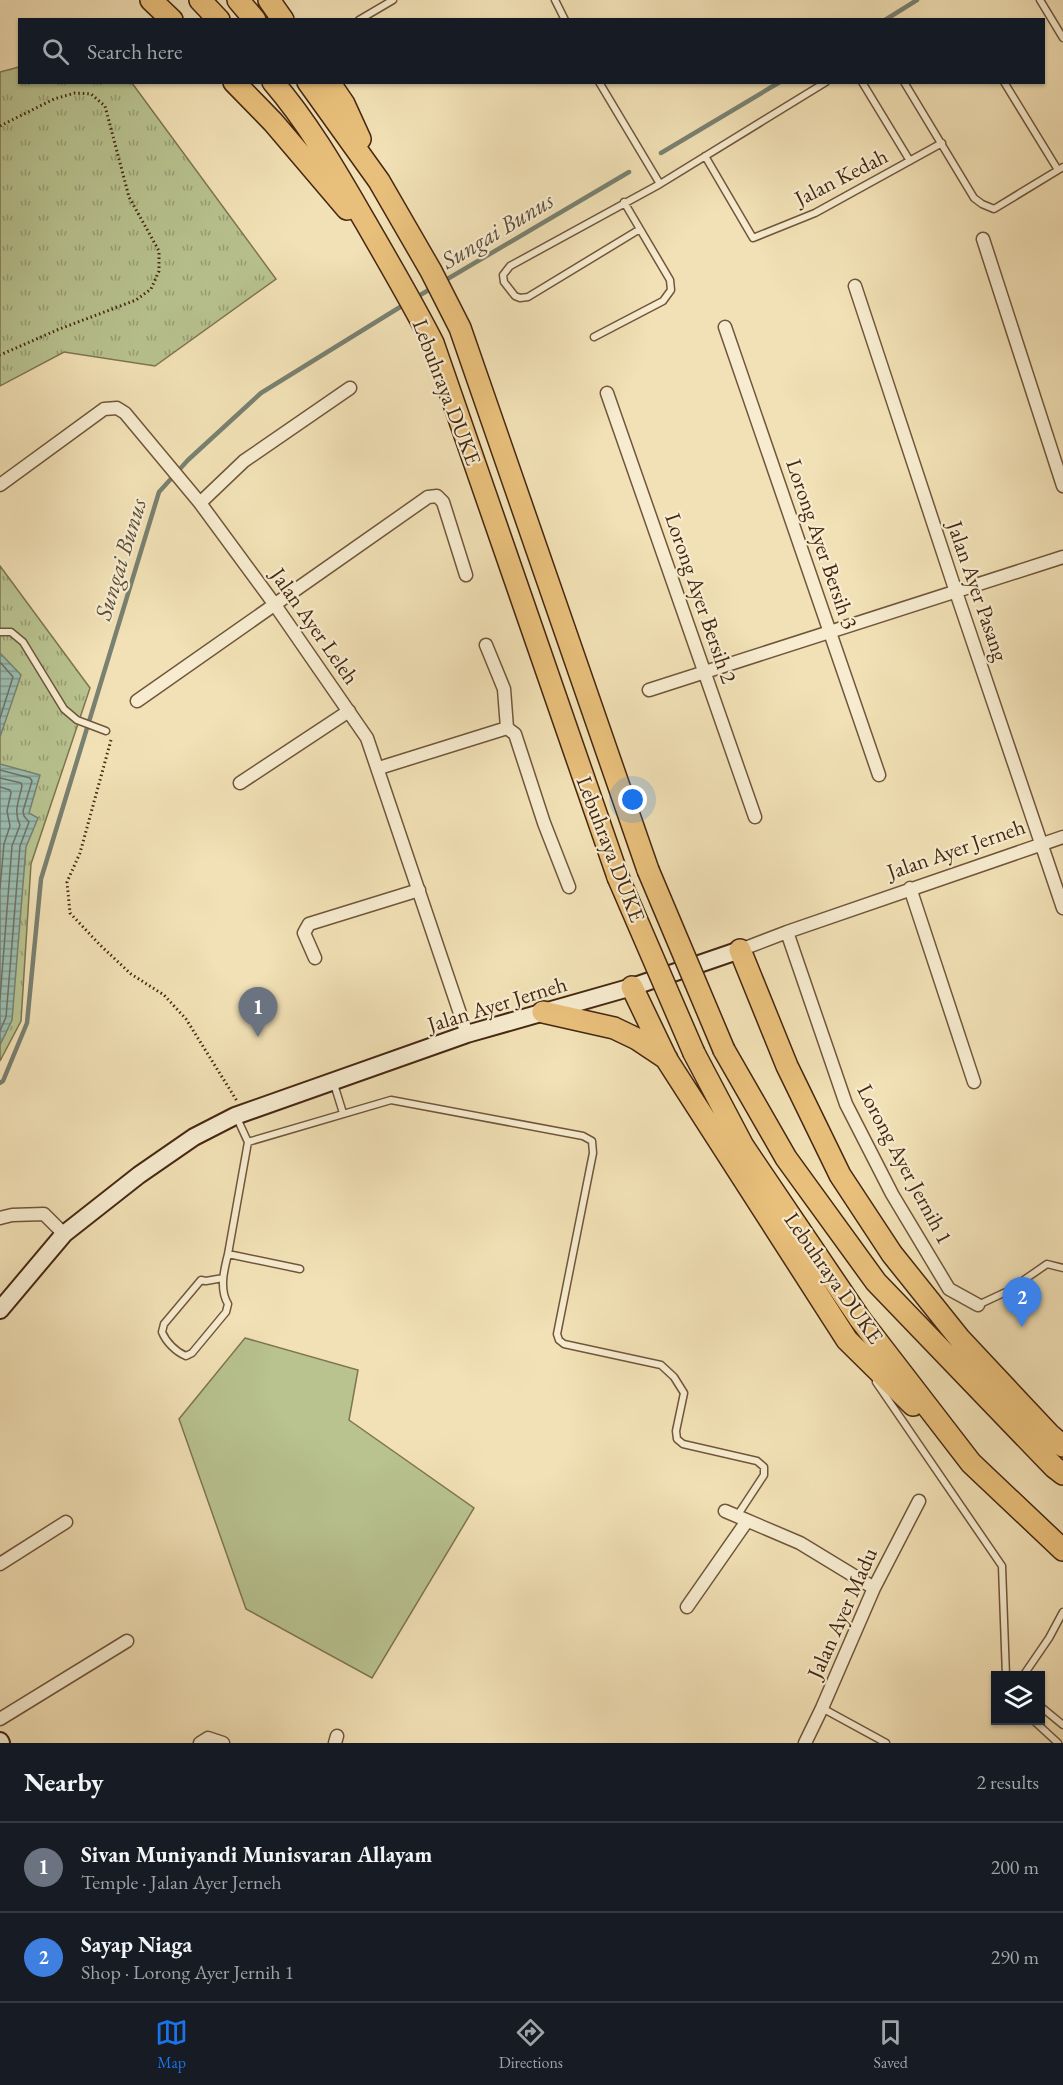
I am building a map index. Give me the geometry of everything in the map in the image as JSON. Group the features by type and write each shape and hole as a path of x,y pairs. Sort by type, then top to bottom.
{"highway":[{"path":"152,0 170,18"},
{"path":"200,0 217,18"},
{"path":"238,0 253,18"},
{"path":"269,0 282,18"},
{"path":"236,84 273,122 381,249"},
{"name":"Lebuhraya DUKE","path":"275,84 328,157 405,289 433,343 618,877 694,1053 743,1146 860,1319 971,1463 1063,1551"},
{"name":"Lebuhraya DUKE","path":"309,84 379,181 431,271 460,328 648,870 724,1050 786,1158 876,1282 1063,1474"},
{"path":"330,84 344,104 379,181"},
{"path":"740,950 787,1066 840,1174 892,1254 960,1339 1063,1446"},
{"path":"632,987 667,1060 847,1340 971,1463"},
{"path":"543,1012 614,1028 637,1039 667,1060"}],"main road":[{"name":"Jalan Ayer Jerneh","path":"0,1310 64,1234 139,1175 194,1137 239,1115 467,1034 632,987 740,950"}],"street":[{"path":"983,239 1063,486"},
{"name":"Jalan Ayer Pasang","path":"855,286 1063,908"},
{"name":"Lorong Ayer Bersih 3","path":"725,327 879,775"},
{"path":"200,503 244,461 350,388"},
{"name":"Lorong Ayer Bersih 2","path":"607,393 755,817"},
{"name":"Jalan Ayer Leleh","path":"0,485 104,409 117,408 126,413 200,503 275,605 367,738 467,1034"},
{"path":"137,700 428,497 437,496 443,502 466,575"},
{"path":"649,690 1063,557"},
{"path":"486,645 504,689 507,728 515,734 544,823 569,887"},
{"path":"240,783 349,711"},
{"path":"379,768 507,728"},
{"name":"Jalan Ayer Jerneh","path":"740,950 910,888 1063,837"},
{"path":"910,888 974,1082"},
{"path":"315,957 304,933 309,924 419,890"},
{"name":"Lorong Ayer Jernih 1","path":"787,932 846,1104 887,1184 949,1289 978,1305"},
{"path":"0,1218 12,1215 44,1214 64,1234"},
{"name":"Jalan Ayer Madu","path":"805,1743 874,1588 919,1501"},
{"path":"725,1511 800,1543 874,1588"},
{"path":"687,1607 742,1519"},
{"path":"0,1564 66,1522"},
{"path":"0,1719 127,1641"},
{"path":"200,1743 208,1738 223,1743"}],"lane":[{"path":"362,18 393,0"},
{"path":"555,0 564,18"},
{"path":"1040,0 1063,38"},
{"path":"600,84 660,184"},
{"path":"640,228 528,297 514,296 504,282 503,275 510,266 660,184 823,84"},
{"path":"863,84 910,161"},
{"path":"905,84 974,198 994,209 1061,168 1005,84"},
{"name":"Jalan Kedah","path":"705,156 753,238 815,213 942,143"},
{"path":"594,337 663,301 671,290 670,280 624,202"},
{"path":"0,632 11,632 23,642 64,709 77,720 106,731"},
{"path":"333,1080 343,1113"},
{"path":"248,1142 391,1100 583,1136 592,1141 593,1153 557,1334 559,1340 564,1344 661,1365 674,1377 684,1394 676,1431 677,1439 683,1444 757,1461 764,1467 764,1475 742,1519"},
{"path":"223,1278 201,1280 164,1324 162,1332 165,1339 181,1354 186,1356 192,1353 226,1312 228,1304 225,1298 223,1278 248,1142 239,1115"},
{"path":"228,1254 300,1269"},
{"name":"Lorong Ayer Jernih 1","path":"978,1305 1008,1291 1047,1264 1063,1268"},
{"path":"847,1340 1002,1566 1006,1671"},
{"path":"1026,1671 1049,1638 1063,1612"},
{"path":"822,1708 886,1743"},
{"path":"1045,1709 1063,1725"},
{"path":"1038,1725 1058,1743"}],"path":[{"path":"0,126 54,99 75,93 91,94 105,106 129,197 159,251 159,271 152,289 136,300 57,330 0,355"},
{"path":"106,731 111,739 107,755 80,853 67,882 70,913 131,974 164,995 186,1018 229,1086 239,1115"}],"green space":[{"path":"18,67 18,84 133,84 276,279 155,366 64,352 0,386 0,72"},
{"path":"0,566 90,688 31,864 21,1021 0,1061"},
{"path":"245,1338 358,1370 349,1420 474,1508 372,1678 246,1609 179,1419"}],"water":[{"path":"0,653 21,675 0,737"},
{"path":"0,764 40,775 29,813 38,818 26,847 12,1020 0,1045"}],"waterway":[{"name":"Sungai Bunus","path":"888,18 917,0"},
{"name":"Sungai Bunus","path":"661,153 777,84"},
{"name":"Sungai Bunus","path":"444,281 629,172"},
{"name":"Sungai Bunus","path":"415,298 434,287"},
{"name":"Sungai Bunus","path":"0,1083 3,1081 27,1023 41,879 159,492 188,460 261,393 405,304"}],"place":[{"name":"Sivan Muniyandi Munisvaran Allayam","path":"258,1037"},
{"name":"Sayap Niaga","path":"1022,1327"}]}
